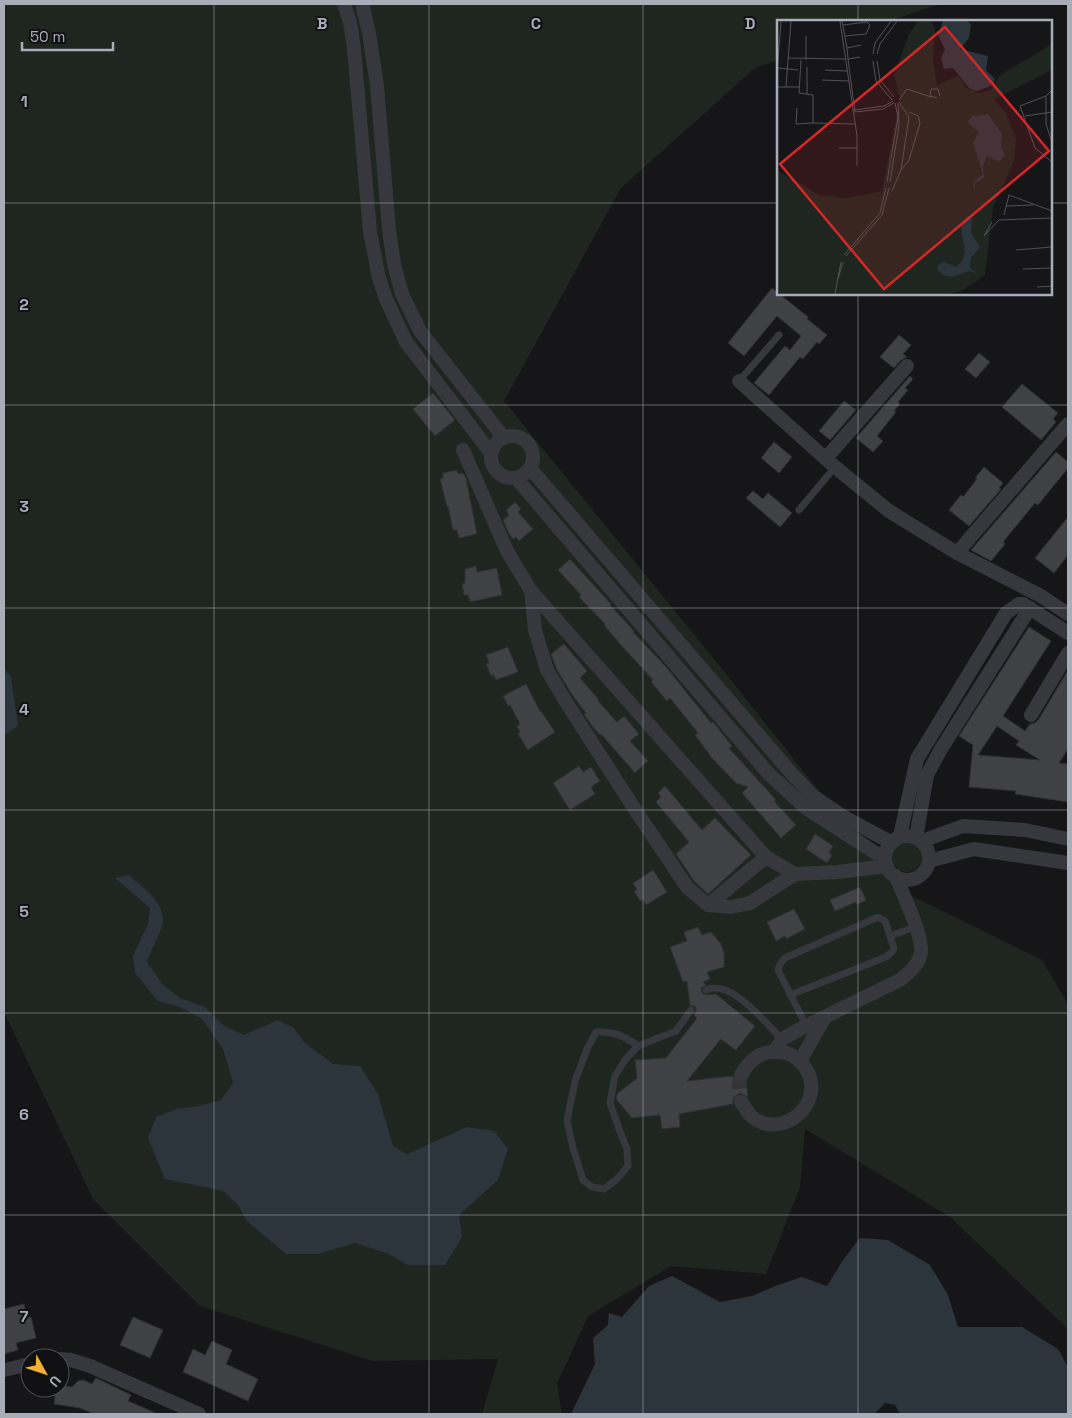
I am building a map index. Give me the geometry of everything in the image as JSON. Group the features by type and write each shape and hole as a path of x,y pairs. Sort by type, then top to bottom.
{"street":[{"path":"344,4 350,22 354,50 370,232 379,278 386,299 406,342 492,453"},
{"path":"362,4 369,33 377,86 389,230 394,264 402,294 420,331 504,438"},
{"path":"406,342 420,331"},
{"path":"830,462 907,366"},
{"path":"739,381 830,462 889,511 957,553 1041,596 1068,614"},
{"path":"957,553 1068,424"},
{"path":"517,437 528,444 532,455 530,468 516,478 502,476 497,472 491,460 492,453 498,441 504,438 517,437"},
{"path":"463,450 506,551 530,591 766,857 795,874"},
{"path":"530,468 792,774 813,796 844,817 896,840 919,840 963,826 1025,830 1068,839"},
{"path":"516,478 768,773 806,808 889,867 902,879 916,878 926,868 929,861 929,854 919,840 927,775 941,749 1030,608"},
{"path":"530,591 535,630 547,670 608,768 687,887 708,905 731,907 750,904 795,874 889,867"},
{"path":"741,1075 754,1058 778,1045 806,1026 900,980 916,965 921,948 916,927 889,867 886,852 896,840 917,759 1006,613 1019,604 1030,608 1068,633"},
{"path":"1031,716 1068,653"},
{"path":"929,861 974,849 1068,863"},
{"path":"708,905 766,857"},
{"path":"800,1061 824,1017"},
{"path":"742,1102 750,1114 770,1124 783,1123 795,1118 804,1109 810,1097 811,1084 808,1072 800,1061 778,1045"},
{"path":"70,1360 90,1366 198,1414"},
{"path":"4,1370 20,1366"}],"lane":[{"path":"739,381 779,335"},
{"path":"799,510 830,462"},
{"path":"790,995 886,957 894,948 885,921 878,917 785,958 780,964 778,970 790,995 813,1039"},
{"path":"890,936 916,927"},
{"path":"706,990 712,987 720,988 735,994 778,1045"},
{"path":"638,1046 625,1036 610,1031 596,1032 587,1049 575,1081 568,1121 572,1148 583,1180 592,1187 604,1189 618,1179 628,1166 627,1149 618,1129 610,1103 615,1076 625,1060 638,1046 676,1031 691,1010"}],"shaded area":[{"path":"4,4 940,4 892,20 777,20 777,60 755,68 621,188 504,401 727,675 896,888 1042,960 1068,1004 1068,1329 950,1217 805,1129 800,1187 766,1274 671,1266 588,1316 557,1384 562,1414 482,1414 498,1359 373,1361 200,1306 93,1199 4,1012"},
{"path":"4,669 11,677 18,726 4,735"},
{"path":"907,842 918,846 922,857 918,868 907,872 896,868 892,857 896,846"},
{"path":"129,875 154,898 162,912 161,929 147,962 163,985 180,998 205,1007 223,1025 244,1035 278,1020 294,1028 305,1043 333,1064 360,1066 378,1094 393,1146 407,1154 467,1127 494,1131 508,1149 498,1180 459,1215 462,1237 445,1265 408,1265 389,1254 355,1243 318,1254 286,1254 247,1221 238,1205 223,1191 165,1179 148,1138 156,1117 177,1109 221,1100 233,1083 223,1049 202,1019 180,1007 158,1001 135,973 133,956 148,924 150,908 115,878"},
{"path":"860,1238 888,1240 930,1265 948,1295 958,1327 1022,1327 1058,1349 1068,1367 1068,1414 900,1414 895,1405 885,1403 874,1414 571,1414 595,1364 593,1338 608,1325 609,1313 622,1317 649,1286 672,1276 720,1302 752,1296 802,1277 827,1286 843,1260"}],"building":[{"path":"772,288 777,292 777,295 781,295 827,335 819,344 817,342 803,359 800,357 769,395 754,383 785,346 790,350 801,336 777,316 744,356 728,343"},
{"path":"899,335 911,345 903,354 907,357 901,360 894,368 880,357"},
{"path":"979,353 990,362 976,378 965,369"},
{"path":"910,376 913,379 905,388 908,390 898,402 900,404 894,411 896,412 877,436 883,441 873,452 856,438"},
{"path":"1022,384 1058,413 1053,419 1056,422 1041,440 1002,407"},
{"path":"433,393 455,420 435,436 413,409"},
{"path":"844,401 856,410 830,440 819,431"},
{"path":"774,442 792,457 779,473 761,458"},
{"path":"1056,452 1068,462 1068,468 1038,505 1035,503 1003,542 1005,544 991,561 971,550"},
{"path":"984,467 1003,483 999,488 1001,489 969,526 949,510 961,495 963,497"},
{"path":"457,470 458,474 463,473 466,478 477,534 459,538 457,530 453,530 440,479 443,478 443,473"},
{"path":"753,491 763,499 768,493 792,513 780,527 746,498"},
{"path":"515,502 521,509 518,512 533,529 519,541 516,537 513,539 509,534 503,520 509,515 506,510"},
{"path":"1068,517 1068,555 1054,573 1035,558"},
{"path":"570,559 666,667 711,723 713,722 732,746 729,748 796,825 781,838 742,793 748,787 736,783 712,758 695,735 698,733 670,698 667,701 651,682 653,680 579,597 581,595 558,570"},
{"path":"476,566 477,572 497,568 502,595 470,602 468,595 464,595 462,584 465,583 465,569"},
{"path":"1029,627 1051,641 1003,716 1025,731 1030,724 1035,723 1039,719 1068,670 1068,749 1059,763 1068,764 1068,802 1015,794 1016,791 969,787 973,745 959,736","holes":["997,726 1019,741 1016,745 1040,760 978,755"]},
{"path":"564,644 587,671 580,678 598,701 617,722 624,716 639,734 630,741 648,761 635,773 601,734 595,730 557,670 551,654"},
{"path":"508,647 518,672 496,680 493,674 491,676 486,664 489,663 486,655"},
{"path":"526,684 540,711 555,732 528,750 518,734 520,732 517,726 520,724 503,696"},
{"path":"579,766 583,772 591,767 600,781 591,787 595,794 570,810 553,783"},
{"path":"665,786 702,830 715,818 751,855 708,894 694,881 676,854 689,842 656,802 661,797 658,793"},
{"path":"815,834 833,846 829,853 832,855 827,863 806,849"},
{"path":"653,870 667,892 646,905 643,900 640,901 634,891 637,890 633,883"},
{"path":"860,887 866,900 857,905 856,902 835,911 830,900"},
{"path":"794,909 805,929 786,939 785,936 776,941 767,922"},
{"path":"698,927 702,935 711,932 721,944 724,953 724,967 707,972 710,979 703,982 706,985 701,988 702,993 707,995 716,994 755,1026 736,1050 721,1039 687,1081 732,1076 737,1083 746,1082 748,1097 740,1093 733,1098 733,1104 679,1114 680,1127 662,1129 660,1115 632,1118 616,1099 617,1094 637,1078 635,1060 666,1058 697,1018 694,1015 696,1007 690,1005 687,981 683,982 670,947 687,941 684,932"},
{"path":"24,1304 27,1318 31,1317 36,1338 16,1343 18,1350 4,1354 4,1309"},
{"path":"133,1317 163,1330 150,1358 120,1345"},
{"path":"212,1341 232,1350 226,1364 258,1379 248,1401 183,1372 193,1349 205,1355"},
{"path":"96,1378 131,1395 128,1401 158,1414 94,1414 80,1408 54,1404 55,1398 70,1398 70,1387 78,1381 83,1380 92,1384"}],"tunnel":[{"path":"741,1075 739,1085 741,1102"}]}
